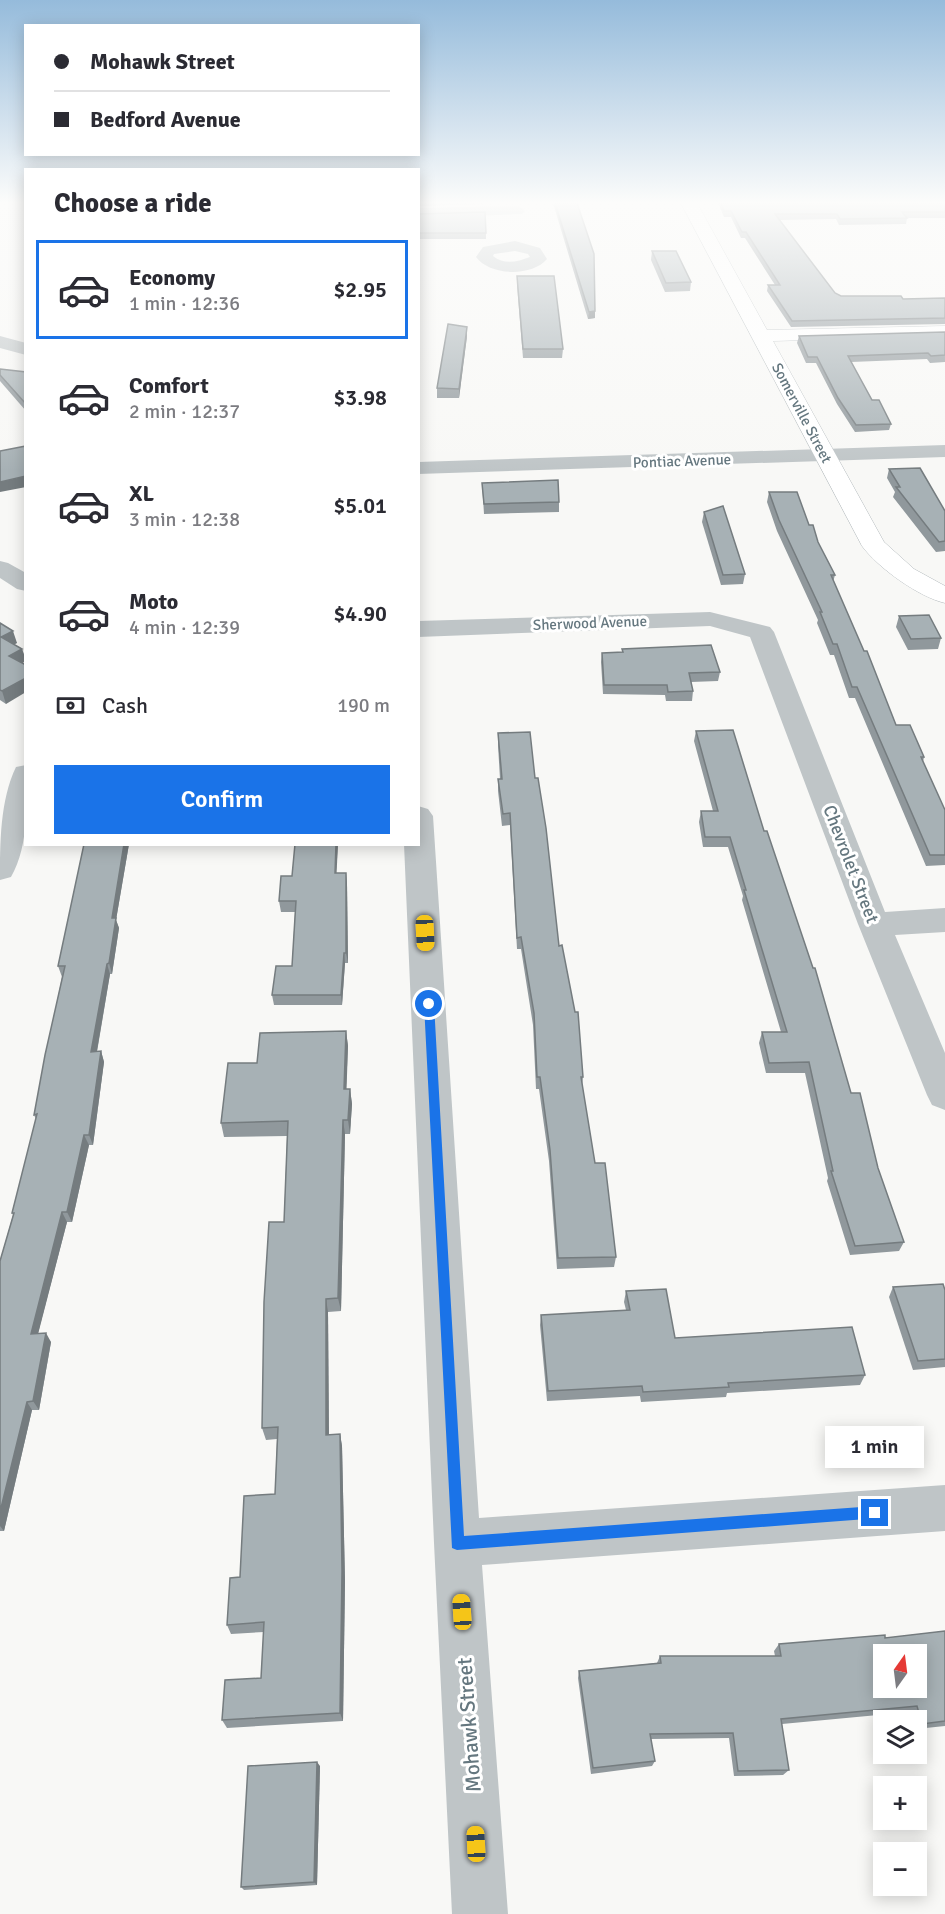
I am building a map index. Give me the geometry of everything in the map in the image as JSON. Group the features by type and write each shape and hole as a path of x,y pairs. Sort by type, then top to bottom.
{"street":[{"name":"Somerville Street","path":"737,292 874,546 906,574 945,596"},
{"path":"760,336 945,331"},
{"path":"0,342 14,344 21,357"},
{"name":"Pontiac Avenue","path":"420,468 945,451"},
{"path":"0,568 24,583"},
{"name":"Sherwood Avenue","path":"420,629 710,619 761,632"},
{"name":"Chevrolet Street","path":"761,632 874,924 945,1095"},
{"path":"0,869 24,781"},
{"name":"Mohawk Street","path":"420,846 457,1543 480,1914"},
{"path":"874,924 945,920"},
{"path":"457,1543 945,1508"}],"building":[{"path":"518,292 556,292 563,349 523,349"},
{"path":"583,292 595,292 595,311 589,312"},
{"path":"773,292 834,292 841,296 901,296 903,299 945,298 945,318 792,321"},
{"path":"448,324 467,327 459,389 437,388"},
{"path":"945,332 945,355 931,356 928,353 848,356 872,400 879,400 891,424 856,425 838,398 817,357 808,357 799,336"},
{"path":"0,369 24,372 24,402 0,375"},
{"path":"24,446 24,476 0,482 0,451"},
{"path":"920,468 945,511 945,541 939,542 896,487 900,487 889,469"},
{"path":"558,480 559,502 484,504 482,483"},
{"path":"769,492 797,492 809,525 813,525 818,542 835,575 831,575 864,651 867,651 896,725 910,725 924,757 921,757 945,810 945,855 930,855 857,687 852,687 837,644 833,644 820,612 822,612 779,520"},
{"path":"723,506 745,574 723,575 704,512"},
{"path":"929,615 941,638 911,639 899,616"},
{"path":"0,623 13,631 1,637 22,649 9,656 24,664 24,679 0,690"},
{"path":"711,645 720,672 689,673 693,691 668,692 667,685 604,685 602,653 623,652 622,649"},
{"path":"733,730 764,831 767,831 813,968 815,968 851,1093 860,1093 878,1168 904,1242 855,1246 831,1171 833,1171 809,1062 769,1063 762,1032 787,1032 730,837 705,837 701,811 718,811 696,731"},
{"path":"530,732 535,778 538,778 546,828 559,946 562,945 575,1012 578,1012 583,1077 581,1077 595,1163 605,1163 616,1257 558,1258 550,1150 540,1077 537,1077 534,1013 521,937 517,938 510,813 503,814 498,779 502,779 498,733"},
{"path":"84,846 124,846 112,918 116,918 109,963 91,1052 101,1051 89,1135 84,1135 67,1212 62,1212 31,1334 46,1333 33,1401 27,1402 0,1512 0,1261 14,1213 12,1213 37,1114 34,1115 65,966 58,966"},
{"path":"295,846 336,846 335,873 346,873 346,953 344,953 341,995 272,995 276,966 292,966 296,901 279,901 281,876 292,876"},
{"path":"346,1031 344,1089 350,1089 348,1120 343,1120 338,1298 326,1299 326,1435 340,1434 342,1571 340,1713 222,1720 225,1680 261,1678 264,1622 227,1625 230,1578 240,1577 244,1496 275,1494 278,1427 262,1428 264,1302 269,1222 284,1222 288,1121 221,1123 228,1063 257,1063 260,1033"},
{"path":"943,1284 945,1290 945,1359 918,1361 893,1287"},
{"path":"666,1289 675,1338 852,1327 865,1375 728,1383 729,1387 643,1392 642,1386 548,1391 541,1315 630,1310 626,1291"},
{"path":"945,1631 945,1721 927,1723 927,1710 918,1710 917,1706 781,1719 789,1770 738,1771 733,1733 650,1734 655,1761 593,1768 579,1671 661,1663 660,1656 781,1656 779,1644 885,1635 885,1638"},
{"path":"317,1762 314,1882 241,1887 248,1766"}],"route":[{"path":"429,1004 457,1543 875,1513"}]}
